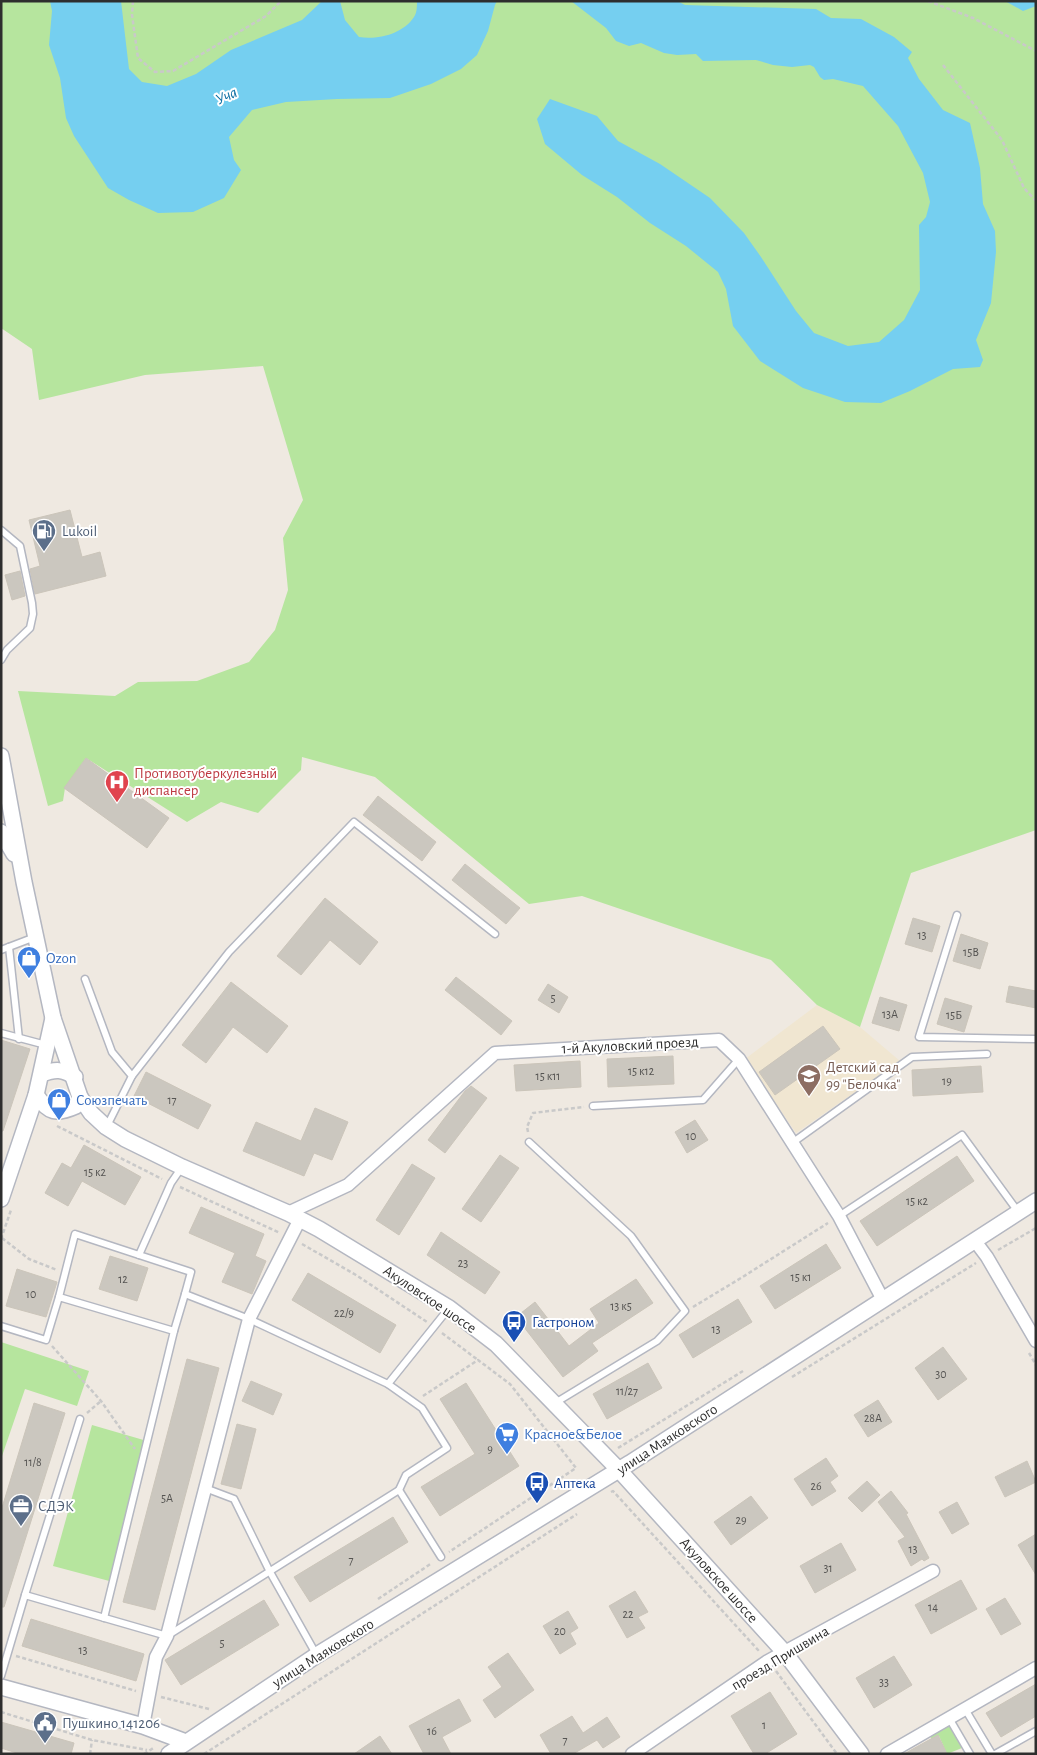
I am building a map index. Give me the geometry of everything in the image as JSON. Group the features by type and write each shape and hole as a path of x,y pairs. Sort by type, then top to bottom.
{"street":[{"name":"Акуловское шоссе","path":"1,756 52,1018 75,1078 80,1097 92,1113 106,1127 125,1139 182,1167 319,1228 449,1308 496,1344 618,1470 785,1653 862,1754"},
{"name":"Акуловское шоссе","path":"1,811 24,882"},
{"path":"1,832 17,860"},
{"path":"7,1201 42,1074 52,1018"},
{"name":"1-й Акуловский проезд","path":"294,1216 348,1185 495,1053 719,1040 739,1060 839,1216 883,1300"},
{"path":"42,1074 58,1070 66,1072 75,1078"},
{"path":"36,1095 45,1108 62,1112 76,1106 80,1097"},
{"name":"улица Маяковского","path":"169,1754 317,1655 618,1470 1036,1201"},
{"path":"143,1726 156,1657 167,1636 249,1319 291,1238 294,1216"},
{"path":"975,1241 1036,1341"},
{"name":"проезд Пришвина","path":"632,1754 768,1661 933,1571"},
{"path":"887,1754 1036,1668"},
{"path":"1,1687 143,1726 186,1742"}],"lane":[{"path":"1,530 20,546 33,614 30,628 7,650 1,660"},
{"path":"106,1127 132,1076 229,952 354,822 495,934"},
{"path":"957,915 919,1037 1036,1039"},
{"path":"1,950 35,937"},
{"path":"9,947 19,1039"},
{"path":"85,979 112,1052 132,1076"},
{"path":"1,1033 48,1045"},
{"path":"792,1143 912,1057 987,1054"},
{"path":"593,1106 703,1100 739,1060"},
{"path":"839,1216 962,1135 1019,1212"},
{"path":"529,1142 632,1236 685,1311 657,1341 554,1404"},
{"path":"138,1255 171,1183 182,1167"},
{"path":"1,1326 46,1340 75,1234 191,1272 174,1331 104,1618"},
{"path":"25,1595 167,1636 399,1490 406,1475 447,1448 422,1408 388,1384 249,1319 185,1294"},
{"path":"59,1297 174,1331"},
{"path":"388,1384 449,1308"},
{"path":"1,1676 80,1419"},
{"path":"205,1488 234,1499 241,1509 270,1572 317,1655"},
{"path":"399,1490 441,1557"},
{"path":"965,1708 993,1754 1036,1731"},
{"path":"949,1718 970,1754"}],"path":[{"path":"133,1 132,15 138,58 155,72 173,71 266,16 281,1"},
{"path":"928,1 973,18 1036,52"},
{"path":"942,65 1002,140 1024,188 1036,201"},
{"path":"529,1142 527,1127 533,1113 593,1106"},
{"path":"52,1124 171,1183 291,1238 356,1275 434,1327 510,1384 576,1468 376,1600"},
{"path":"7,1201 1,1237 29,1259 65,1274"},
{"path":"685,1311 839,1216"},
{"path":"784,1382 1036,1228"},
{"path":"46,1340 101,1401 142,1459"},
{"path":"413,1402 478,1360"},
{"path":"80,1419 101,1401"},
{"path":"605,1496 613,1491 768,1661 837,1754"},
{"path":"204,1754 580,1512"},
{"path":"8,1653 210,1710 202,1715"},
{"path":"1,1712 92,1740 148,1751"},
{"path":"144,1754 172,1736"},
{"path":"90,1754 92,1740"}],"shaded area":[{"name":"Детский сад 99 \"Белочка\"","path":"817,1005 860,1027 900,1061 796,1133 745,1059"}],"green space":[{"path":"1,1 1036,1 1036,830 911,873 860,1027 817,1005 771,960 582,896 529,904 375,777 302,757 301,770 258,813 221,802 187,822 86,758 65,788 63,801 48,806 18,691 115,696 138,682 197,681 249,662 275,630 288,590 283,538 303,500 263,366 145,375 39,400 32,349 1,328"},
{"path":"1,1342 89,1371 77,1406 25,1389 1,1459"},
{"path":"92,1425 147,1441 113,1582 53,1566"},
{"path":"949,1725 962,1748 947,1754 939,1736 932,1739 929,1735"}],"water":[{"name":"Уча","path":"50,1 121,1 129,69 142,82 167,86 196,74 231,50 302,20 322,1 340,1 345,20 359,37 374,38 397,32 409,23 415,15 417,1 497,1 488,31 477,55 461,69 431,84 390,98 286,102 252,110 229,137 234,160 241,170 224,198 193,212 158,213 108,188 74,136 66,118 60,78 49,45 52,11"},
{"path":"571,1 677,1 685,5 816,9 831,18 861,19 894,37 912,52 908,58 919,79 943,110 970,123 980,168 983,204 995,231 996,252 991,303 976,340 983,360 980,367 953,369 910,391 881,403 845,402 803,388 760,361 733,326 726,289 718,272 686,246 650,223 617,197 582,175 545,144 537,119 550,99 597,116 618,141 660,164 710,198 744,233 796,311 814,333 848,346 879,342 904,320 920,290 919,225 926,217 930,202 923,173 898,126 863,86 833,79 824,80 814,67 810,65 792,67 773,65 756,60 703,61 696,54 677,55 664,53 641,43 629,46 616,41 606,28"},
{"path":"1005,1 1036,1 1036,6 1023,11"}],"building":[{"path":"70,510 82,557 100,552 106,576 35,594 30,569 40,566 29,520"},
{"path":"20,571 25,596 12,600 5,575"},
{"name":"Противотуберкулезный диспансер","path":"86,758 169,818 147,848 64,788"},
{"path":"378,796 436,842 422,861 363,815"},
{"path":"465,864 520,908 506,924 452,880"},
{"path":"325,898 378,942 360,965 330,940 301,975 277,956"},
{"path":"913,918 940,926 932,952 905,944"},
{"path":"961,934 988,943 980,969 953,961"},
{"path":"456,977 512,1021 501,1035 445,990"},
{"path":"231,982 288,1026 267,1053 233,1027 206,1063 182,1045"},
{"path":"548,984 568,997 559,1013 538,1000"},
{"path":"1009,986 1036,991 1036,1008 1006,1002"},
{"path":"880,997 907,1005 899,1031 872,1023"},
{"path":"945,998 972,1006 964,1032 937,1024"},
{"path":"823,1026 840,1049 775,1095 759,1072"},
{"path":"1,1040 30,1049 3,1131 1,1131"},
{"path":"673,1056 674,1084 608,1087 607,1059"},
{"path":"580,1061 581,1087 516,1091 514,1065"},
{"path":"981,1066 983,1092 913,1096 912,1070"},
{"path":"146,1072 211,1105 198,1129 134,1096"},
{"path":"471,1086 487,1098 445,1153 428,1140 465,1091"},
{"path":"315,1108 348,1122 332,1160 314,1153 304,1176 243,1151 256,1122 301,1141"},
{"path":"695,1120 708,1140 687,1153 675,1132"},
{"path":"84,1145 141,1177 125,1205 82,1181 68,1206 45,1193 62,1163 71,1168"},
{"path":"500,1155 519,1168 481,1222 462,1209"},
{"path":"957,1156 974,1181 877,1246 860,1221"},
{"path":"412,1164 435,1178 399,1235 376,1220"},
{"path":"201,1207 264,1234 255,1256 266,1261 252,1294 222,1282 235,1253 189,1233"},
{"path":"441,1232 500,1272 485,1294 427,1255"},
{"path":"826,1244 841,1268 775,1309 760,1286"},
{"path":"110,1256 148,1268 137,1301 99,1289"},
{"path":"17,1269 57,1282 46,1317 6,1306"},
{"path":"308,1273 396,1325 380,1353 292,1300"},
{"path":"636,1279 653,1303 592,1343 598,1351 563,1377 516,1317 535,1302 569,1346 599,1323 590,1309"},
{"path":"738,1299 752,1322 693,1358 679,1335"},
{"path":"943,1347 967,1379 938,1400 915,1368"},
{"path":"187,1359 219,1368 155,1610 123,1602"},
{"path":"648,1363 662,1388 607,1419 593,1394"},
{"path":"251,1381 282,1394 273,1415 242,1401"},
{"path":"466,1383 519,1466 440,1516 421,1487 475,1454 440,1399"},
{"path":"878,1400 892,1422 868,1437 854,1415"},
{"path":"34,1403 65,1413 4,1607 1,1607 1,1511"},
{"path":"237,1424 256,1429 241,1489 221,1484"},
{"path":"826,1458 838,1476 830,1482 836,1491 812,1506 794,1479"},
{"path":"1027,1461 1036,1482 1005,1497 995,1477"},
{"path":"867,1481 880,1495 862,1512 848,1498"},
{"path":"891,1491 908,1513 906,1514 929,1558 924,1561 922,1559 911,1566 898,1541 905,1537 878,1502"},
{"path":"751,1496 768,1518 731,1545 714,1522"},
{"path":"957,1502 969,1524 952,1534 939,1512"},
{"path":"393,1517 408,1542 310,1602 294,1577"},
{"path":"1036,1534 1036,1575 1018,1545"},
{"path":"841,1543 856,1570 815,1593 800,1566"},
{"path":"961,1580 977,1609 931,1634 915,1605"},
{"path":"635,1591 648,1612 638,1617 645,1628 627,1638 609,1606"},
{"path":"1005,1598 1021,1624 1001,1635 986,1609"},
{"path":"264,1600 279,1625 181,1685 165,1660"},
{"path":"568,1611 578,1628 570,1633 576,1644 560,1654 543,1626"},
{"path":"31,1619 144,1654 136,1681 22,1646"},
{"path":"508,1653 534,1690 495,1718 483,1700 502,1687 488,1667"},
{"path":"894,1656 912,1685 874,1708 856,1678"},
{"path":"1036,1684 1036,1716 1001,1737 986,1713"},
{"path":"770,1692 797,1734 765,1754 754,1754 731,1716"},
{"path":"459,1699 471,1721 442,1737 451,1754 424,1754 409,1726"},
{"path":"572,1716 583,1733 607,1717 620,1737 603,1748 597,1740 573,1754 551,1754 540,1735"},
{"path":"1,1722 74,1743 71,1754 20,1754 1,1748"},
{"path":"938,1735 947,1754 904,1754 920,1745"},
{"path":"380,1736 392,1754 354,1754"}],"place":[{"name":"Lukoil","path":"44,552"},
{"name":"Противотуберкулезный диспансер","path":"117,803"},
{"name":"Ozon","path":"29,979"},
{"name":"Детский сад 99 \"Белочка\"","path":"809,1097"},
{"name":"Союзпечать","path":"59,1121"},
{"name":"Гастроном","path":"514,1343"},
{"name":"Красное&Белое","path":"507,1455"},
{"name":"Аптека","path":"537,1504"},
{"name":"СДЭК","path":"21,1527"},
{"name":"Пушкино 141206","path":"45,1744"}]}
